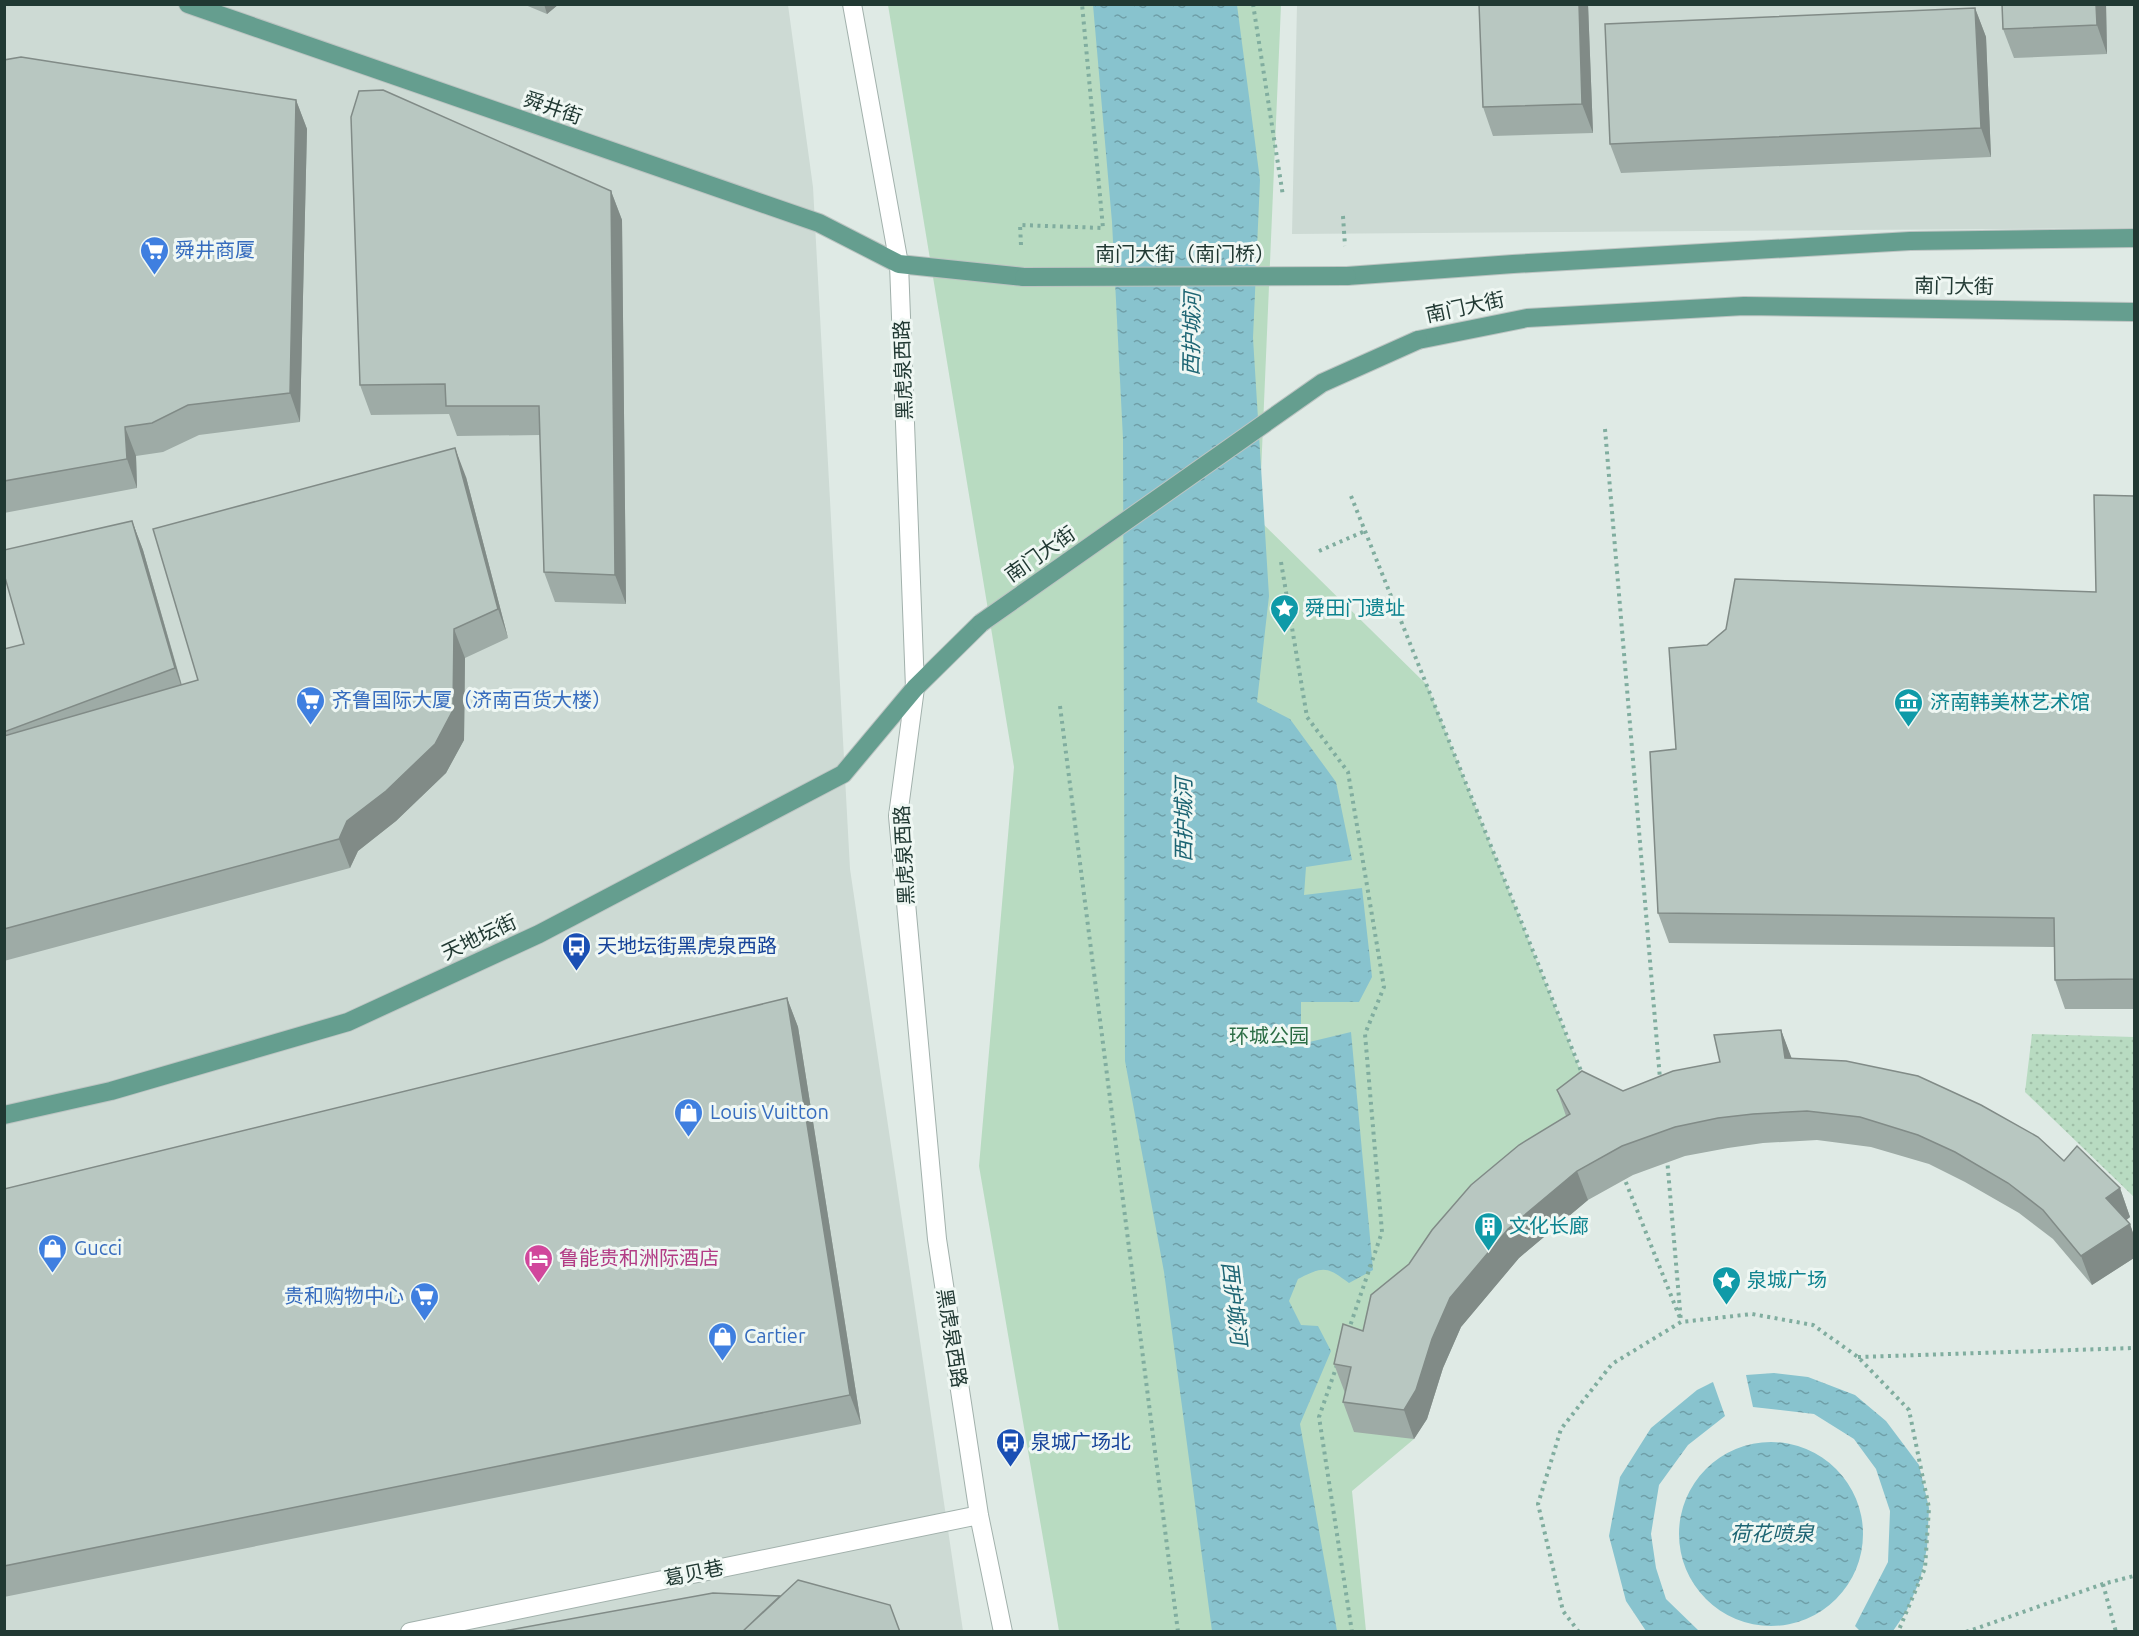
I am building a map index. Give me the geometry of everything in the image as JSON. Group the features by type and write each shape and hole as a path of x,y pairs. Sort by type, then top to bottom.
{"main road":[{"name":"舜井街","path":"188,4 819,223 898,264"},
{"name":"南门大街","path":"1347,276 1525,263 1910,241 2134,238"},
{"name":"南门大街（南门桥）","path":"898,264 1024,277 1347,276"},
{"name":"南门大街","path":"915,688 981,623 1322,383 1418,340 1527,318 1744,306 2134,312"},
{"name":"天地坛街","path":"4,1114 111,1091 348,1022 539,934 843,774 915,688"}],"street":[{"name":"黑虎泉西路","path":"852,4 898,264 915,688 898,816 937,1239 979,1515 1003,1632"},
{"name":"葛贝巷","path":"410,1632 979,1515"}],"path":[{"path":"1021,245 1020,225 1103,228 1082,4"},
{"path":"1253,4 1282,196"},
{"path":"1342,216 1345,247"},
{"path":"1605,429 1661,1085"},
{"path":"1351,496 1584,1078"},
{"path":"1319,551 1365,531"},
{"path":"1281,562 1306,717 1348,772 1384,987 1365,1034 1382,1232 1349,1330"},
{"path":"1060,706 1178,1632"},
{"path":"1667,1156 1681,1322"},
{"path":"1620,1169 1681,1322"},
{"path":"1579,1632 1563,1611 1538,1504 1561,1429 1612,1364 1681,1322 1752,1314 1813,1325 1858,1357 1909,1410 1929,1508 1925,1568 1898,1632"},
{"path":"1858,1357 2134,1348"},
{"path":"1338,1363 1319,1418 1352,1632"},
{"path":"1966,1632 2103,1584 2134,1576"},
{"path":"2103,1584 2116,1632"}],"shaded area":[{"path":"5,5 788,5 813,187 850,869 963,1631 5,1632"},
{"path":"1297,5 2134,5 2134,228 1292,234"}],"green space":[{"name":"环城公园","path":"888,5 1281,5 1259,520 1427,685 1592,1100 1420,1293 1414,1439 1352,1491 1366,1631 1059,1631 979,1166 1014,767"},
{"path":"2032,1034 2134,1037 2134,1197 2025,1092"}],"water":[{"name":"西护城河","path":"1093,5 1237,5 1260,180 1253,338 1269,596 1257,702 1290,719 1336,782 1352,860 1306,867 1304,895 1362,888 1372,977 1359,1002 1301,1002 1301,1044 1351,1032 1373,1270 1349,1283 1335,1273 1319,1270 1298,1279 1289,1301 1301,1325 1318,1326 1331,1351 1300,1424 1337,1631 1212,1631 1164,1272 1125,1061 1123,439 1112,222"},
{"path":"1774,1373 1808,1377 1855,1395 1886,1421 1919,1465 1929,1508 1927,1548 1920,1580 1906,1612 1893,1631 1860,1631 1855,1626 1888,1562 1890,1511 1876,1469 1854,1439 1814,1414 1753,1407 1746,1375"},
{"path":"1713,1382 1725,1416 1688,1445 1659,1485 1651,1534 1656,1568 1666,1599 1699,1631 1646,1631 1626,1601 1609,1536 1620,1477 1651,1428 1697,1390"},
{"name":"荷花喷泉","path":"1771,1442 1806,1449 1836,1469 1856,1499 1863,1534 1856,1569 1836,1599 1806,1619 1771,1626 1736,1619 1706,1599 1686,1569 1679,1534 1686,1499 1706,1469 1736,1449"}],"building":[{"path":"1479,4 1579,4 1582,104 1483,107"},
{"path":"2002,4 2096,4 2097,25 2003,29"},
{"path":"1975,8 1981,128 1610,144 1605,24"},
{"name":"舜井商厦","path":"21,57 296,100 290,393 188,405 152,423 125,427 127,459 4,481 4,60"},
{"path":"383,90 611,191 615,575 544,572 539,406 446,406 445,384 360,385 351,117 359,91"},
{"name":"齐鲁国际大厦（济南百货大楼）","path":"455,448 498,609 454,629 453,710 435,744 386,791 347,821 339,839 4,929 4,736 198,680 153,529"},
{"name":"济南韩美林艺术馆","path":"2094,495 2134,496 2134,979 2055,980 2054,918 1658,913 1650,752 1676,749 1669,648 1707,645 1726,629 1735,579 2096,592"},
{"path":"132,521 175,668 4,732 4,649 24,644 4,574 4,550"},
{"name":"贵和购物中心","path":"787,998 850,1395 4,1566 4,1189"},
{"path":"1781,1030 1785,1058 1846,1061 1918,1076 1981,1105 2038,1137 2064,1161 2077,1146 2120,1188 2106,1198 2130,1224 2081,1256 2043,1210 2008,1183 1955,1152 1918,1135 1860,1117 1807,1111 1718,1118 1675,1127 1622,1146 1577,1171 1508,1229 1450,1298 1432,1339 1416,1390 1404,1410 1343,1402 1351,1367 1334,1364 1343,1324 1363,1331 1371,1295 1409,1264 1432,1230 1471,1185 1519,1145 1570,1114 1557,1090 1582,1071 1623,1091 1673,1071 1720,1062 1714,1035"},
{"path":"798,1580 890,1605 900,1632 742,1632"},
{"path":"713,1593 780,1596 742,1632 498,1632"}],"place":[{"name":"舜井商厦","path":"154,276"},
{"name":"舜田门遗址","path":"1284,634"},
{"name":"齐鲁国际大厦（济南百货大楼）","path":"311,726"},
{"name":"济南韩美林艺术馆","path":"1909,728"},
{"name":"天地坛街黑虎泉西路","path":"576,972"},
{"name":"Louis Vuitton","path":"689,1138"},
{"name":"文化长廊","path":"1488,1252"},
{"name":"Gucci","path":"53,1274"},
{"name":"鲁能贵和洲际酒店","path":"538,1284"},
{"name":"泉城广场","path":"1726,1306"},
{"name":"贵和购物中心","path":"425,1322"},
{"name":"Cartier","path":"723,1362"},
{"name":"泉城广场北","path":"1010,1468"}]}
